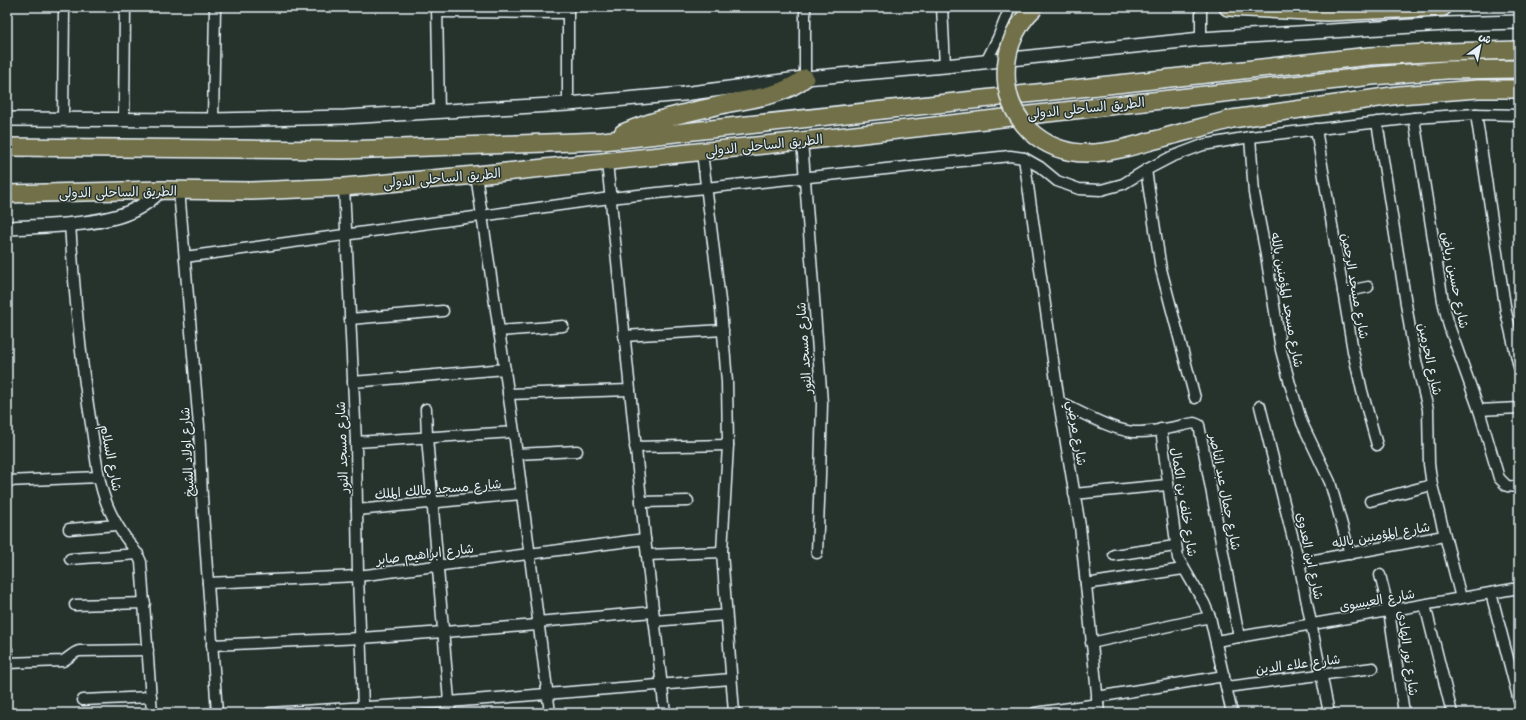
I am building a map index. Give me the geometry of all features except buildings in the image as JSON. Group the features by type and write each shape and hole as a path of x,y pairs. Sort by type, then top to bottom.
{"highway":[{"path":"1035,7 1023,20 1012,39 1006,58 1007,89 1014,109 1027,127 1044,141 1063,150 1084,154 1107,152 1232,119 1399,95 1470,90 1519,89"},
{"path":"1236,8 1327,12 1443,7"},
{"name":"الطريق الساحلى الدولى","path":"7,147 344,150 603,141 1370,56 1519,50"},
{"name":"الطريق الساحلى الدولى","path":"7,194 161,190 252,191 344,187 702,152 1372,76 1446,70 1519,69"},
{"path":"603,141 635,128 681,114 781,92 798,84 805,78"}],"street":[{"path":"63,120 64,7"},
{"path":"124,120 126,7"},
{"path":"213,120 215,7"},
{"path":"805,7 805,78"},
{"path":"942,7 945,66"},
{"path":"986,62 998,38 1010,7"},
{"path":"1201,7 1201,39"},
{"path":"439,112 437,9 568,10 568,104"},
{"path":"7,120 213,120 345,117 568,104 683,94 805,78 986,62 1201,39 1446,24 1519,22"},
{"path":"185,257 610,198 1010,156 1024,158 1040,167 1057,181 1078,189 1101,190 1123,184 1171,157 1203,145 1250,137 1414,118 1476,114 1519,115"},
{"path":"1476,114 1506,312 1519,367"},
{"name":"شارع حسين رياض","path":"1414,118 1447,320 1479,410 1499,478 1506,486 1519,487"},
{"name":"شارع الحرمين","path":"1378,122 1411,335 1418,372 1428,409 1429,464 1432,485 1461,598"},
{"name":"شارع مسجد الرحمن","path":"1316,129 1343,292 1362,391 1377,445"},
{"name":"شارع مسجد المؤمنين بالله","path":"1250,137 1254,194 1265,249 1281,350 1302,423 1330,482 1350,554"},
{"name":"شارع مسجد النور","path":"802,141 822,403 817,553"},
{"path":"702,152 723,330 727,382 728,445 722,552 734,713"},
{"name":"شارع مرضي","path":"1024,158 1059,402 1080,526 1098,705"},
{"path":"607,162 635,446 665,713"},
{"path":"1146,170 1161,269 1195,398"},
{"path":"476,175 514,432 550,713"},
{"name":"شارع مسجد النور","path":"344,187 356,442 358,576 363,707"},
{"path":"7,228 70,224 112,218 123,215 144,205 161,190"},
{"name":"شارع اولاد الشيخ","path":"179,190 199,426 202,497 217,713"},
{"name":"شارع السلام","path":"70,224 74,283 81,347 99,477 109,509 117,525 138,554 142,570 152,713"},
{"path":"1343,292 1368,287"},
{"path":"350,320 443,311"},
{"path":"499,331 563,326"},
{"path":"624,336 723,330"},
{"path":"353,382 505,369"},
{"path":"508,394 630,390"},
{"name":"شارع جمال عبد الناصر","path":"1059,402 1121,430 1134,432 1197,423 1200,427 1239,637"},
{"name":"شارع ابن العدوى","path":"1260,406 1299,563 1329,713"},
{"path":"1479,410 1519,408"},
{"path":"426,409 427,437 450,713"},
{"name":"شارع خلف بن الكمال","path":"1161,429 1175,546 1182,569 1204,604 1210,617 1232,713"},
{"path":"356,442 514,432"},
{"path":"635,446 728,445"},
{"path":"517,454 577,450"},
{"path":"7,482 99,477"},
{"path":"1074,494 1168,485"},
{"path":"1370,500 1432,485"},
{"name":"شارع مسجد مالك الملك","path":"357,510 521,494"},
{"path":"641,502 688,501"},
{"path":"69,529 117,525"},
{"name":"شارع المؤمنين بالله","path":"1299,563 1444,536"},
{"name":"شارع ابراهيم صابر","path":"208,583 358,576 645,539"},
{"path":"1114,555 1175,546"},
{"path":"647,556 722,552"},
{"path":"70,559 138,554"},
{"path":"1086,584 1182,569"},
{"name":"شارع نور الهادى","path":"1380,575 1389,611 1404,713"},
{"name":"شارع العيسوى","path":"1216,641 1519,588"},
{"path":"1491,593 1519,702"},
{"path":"75,605 145,603"},
{"path":"1425,605 1452,713"},
{"path":"212,645 360,638 538,623 726,615"},
{"path":"1091,643 1210,617"},
{"path":"7,650 7,663 63,661 74,652 79,651 148,650"},
{"name":"شارع علاء الدين","path":"1227,687 1373,668"},
{"path":"1035,713 1098,705 1224,676"},
{"path":"269,713 308,712 363,707 379,709 548,693 731,679"},
{"path":"82,700 151,697"}]}
